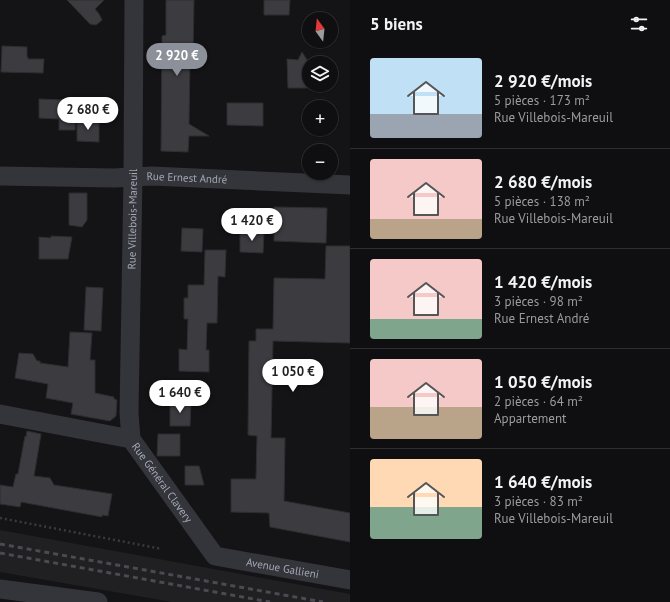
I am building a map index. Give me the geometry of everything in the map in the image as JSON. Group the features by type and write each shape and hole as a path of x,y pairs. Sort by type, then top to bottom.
{"street":[{"name":"Rue Villebois-Mareuil","path":"131,439 134,0"},
{"name":"Rue Ernest André","path":"0,176 152,176 350,185"},
{"name":"Rue Général Clavery","path":"0,414 131,439 215,556"},
{"name":"Avenue Gallieni","path":"215,556 350,580"},
{"path":"0,588 98,602"}],"path":[{"path":"0,518 162,549"}],"shaded area":[{"path":"0,530 350,594 350,602 172,602 0,572"}],"building":[{"path":"67,0 104,0 95,9 102,20 96,25 90,24"},
{"path":"166,0 194,0 193,59 190,59 189,124 209,136 189,136 188,152 161,151 162,36 166,35"},
{"path":"264,0 290,0 289,15 264,15"},
{"path":"2,46 27,47 28,59 44,59 43,73 1,72"},
{"path":"302,52 304,56 302,56 302,88 288,88 287,59 298,60"},
{"path":"39,99 63,100 63,108 76,108 75,130 59,130 59,119 39,118"},
{"path":"227,103 263,103 263,126 227,125"},
{"path":"77,120 99,120 99,142 77,141"},
{"path":"69,193 87,193 87,220 82,227 69,225"},
{"path":"274,207 327,208 326,243 274,241"},
{"path":"182,228 203,229 202,252 181,251"},
{"path":"240,232 264,232 263,253 240,252"},
{"path":"51,236 72,237 68,259 39,259 39,237 51,238"},
{"path":"326,246 350,246 350,343 273,341 271,438 285,438 284,501 350,513 350,542 270,527 269,513 231,512 231,479 256,479 257,436 248,435 249,341 256,341 256,329 273,329 274,278 325,279"},
{"path":"205,250 226,250 225,277 218,276 217,323 207,323 206,350 209,350 209,372 179,371 179,349 187,350 188,319 184,319 184,298 188,298 188,285 204,285"},
{"path":"86,287 103,288 101,331 84,330"},
{"path":"70,332 92,333 90,360 95,360 95,393 114,397 114,399 117,400 116,416 110,421 71,414 73,403 46,398 48,384 15,378 19,353 33,354 37,361 40,361 40,363 68,367"},
{"path":"170,402 191,403 190,426 170,426"},
{"path":"27,431 41,434 34,476 50,478 54,485 112,494 108,516 102,515 102,517 21,502 20,507 0,504 0,485 13,487 16,474 18,474"},
{"path":"158,434 180,434 180,456 157,456"},
{"path":"185,466 199,466 204,485 185,485"}],"railway":[{"path":"0,544 323,602"},
{"path":"0,553 270,602"}]}
